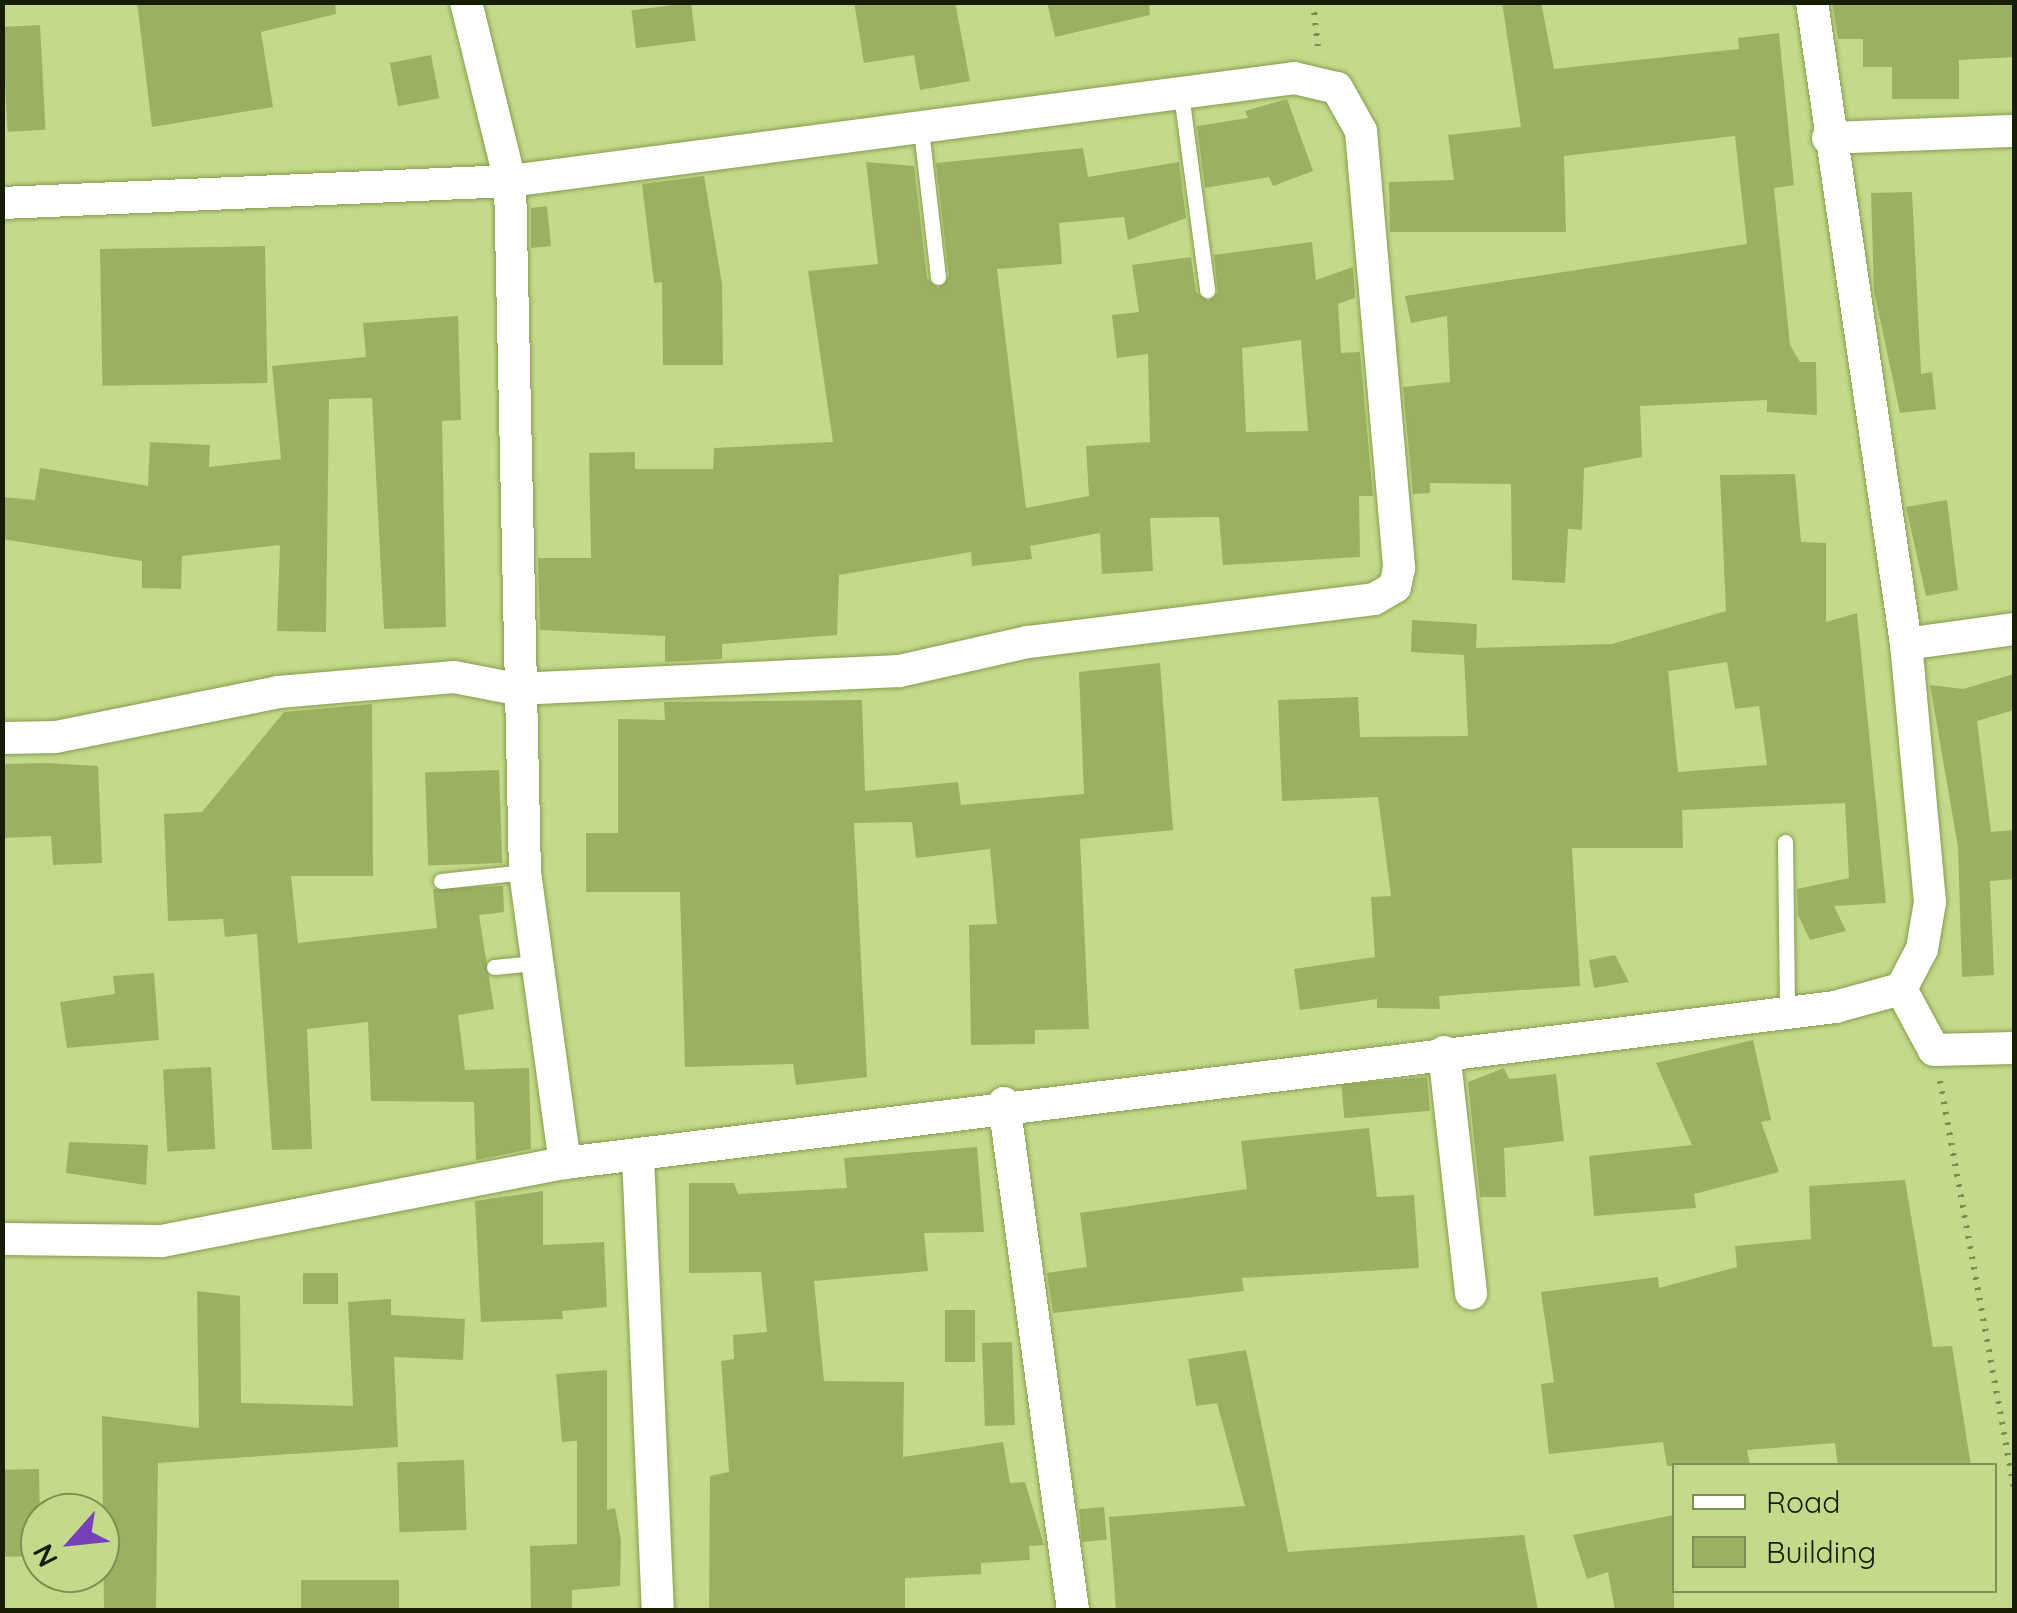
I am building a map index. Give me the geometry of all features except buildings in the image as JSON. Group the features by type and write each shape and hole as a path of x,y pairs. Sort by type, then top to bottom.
{"street":[{"path":"466,2 510,181 506,303 520,449 516,689 526,872 534,962 565,1163"},
{"path":"1812,2 1828,138 1906,644 1930,902 1922,948 1901,989"},
{"path":"2,203 510,181 1294,78 1337,88 1360,131 1396,587 1374,599 1028,642 899,671 516,689 454,677 279,692 56,737 2,738"},
{"path":"1828,138 2014,131"},
{"path":"1906,644 2014,629"},
{"path":"2,1239 162,1241 277,1226 565,1163 1004,1104 1787,1011 1901,989"},
{"path":"1901,989 1934,1050 2014,1048"},
{"path":"1444,1052 1471,1293"},
{"path":"1004,1104 1073,1610"},
{"path":"638,1156 658,1610"}],"lane":[{"path":"1181,94 1207,290"},
{"path":"921,130 938,277"},
{"path":"1785,842 1787,1011"},
{"path":"441,881 526,872"},
{"path":"494,967 534,962"}],"path":[{"path":"1313,2 1322,84"},
{"path":"1934,1050 2014,1490"}]}
